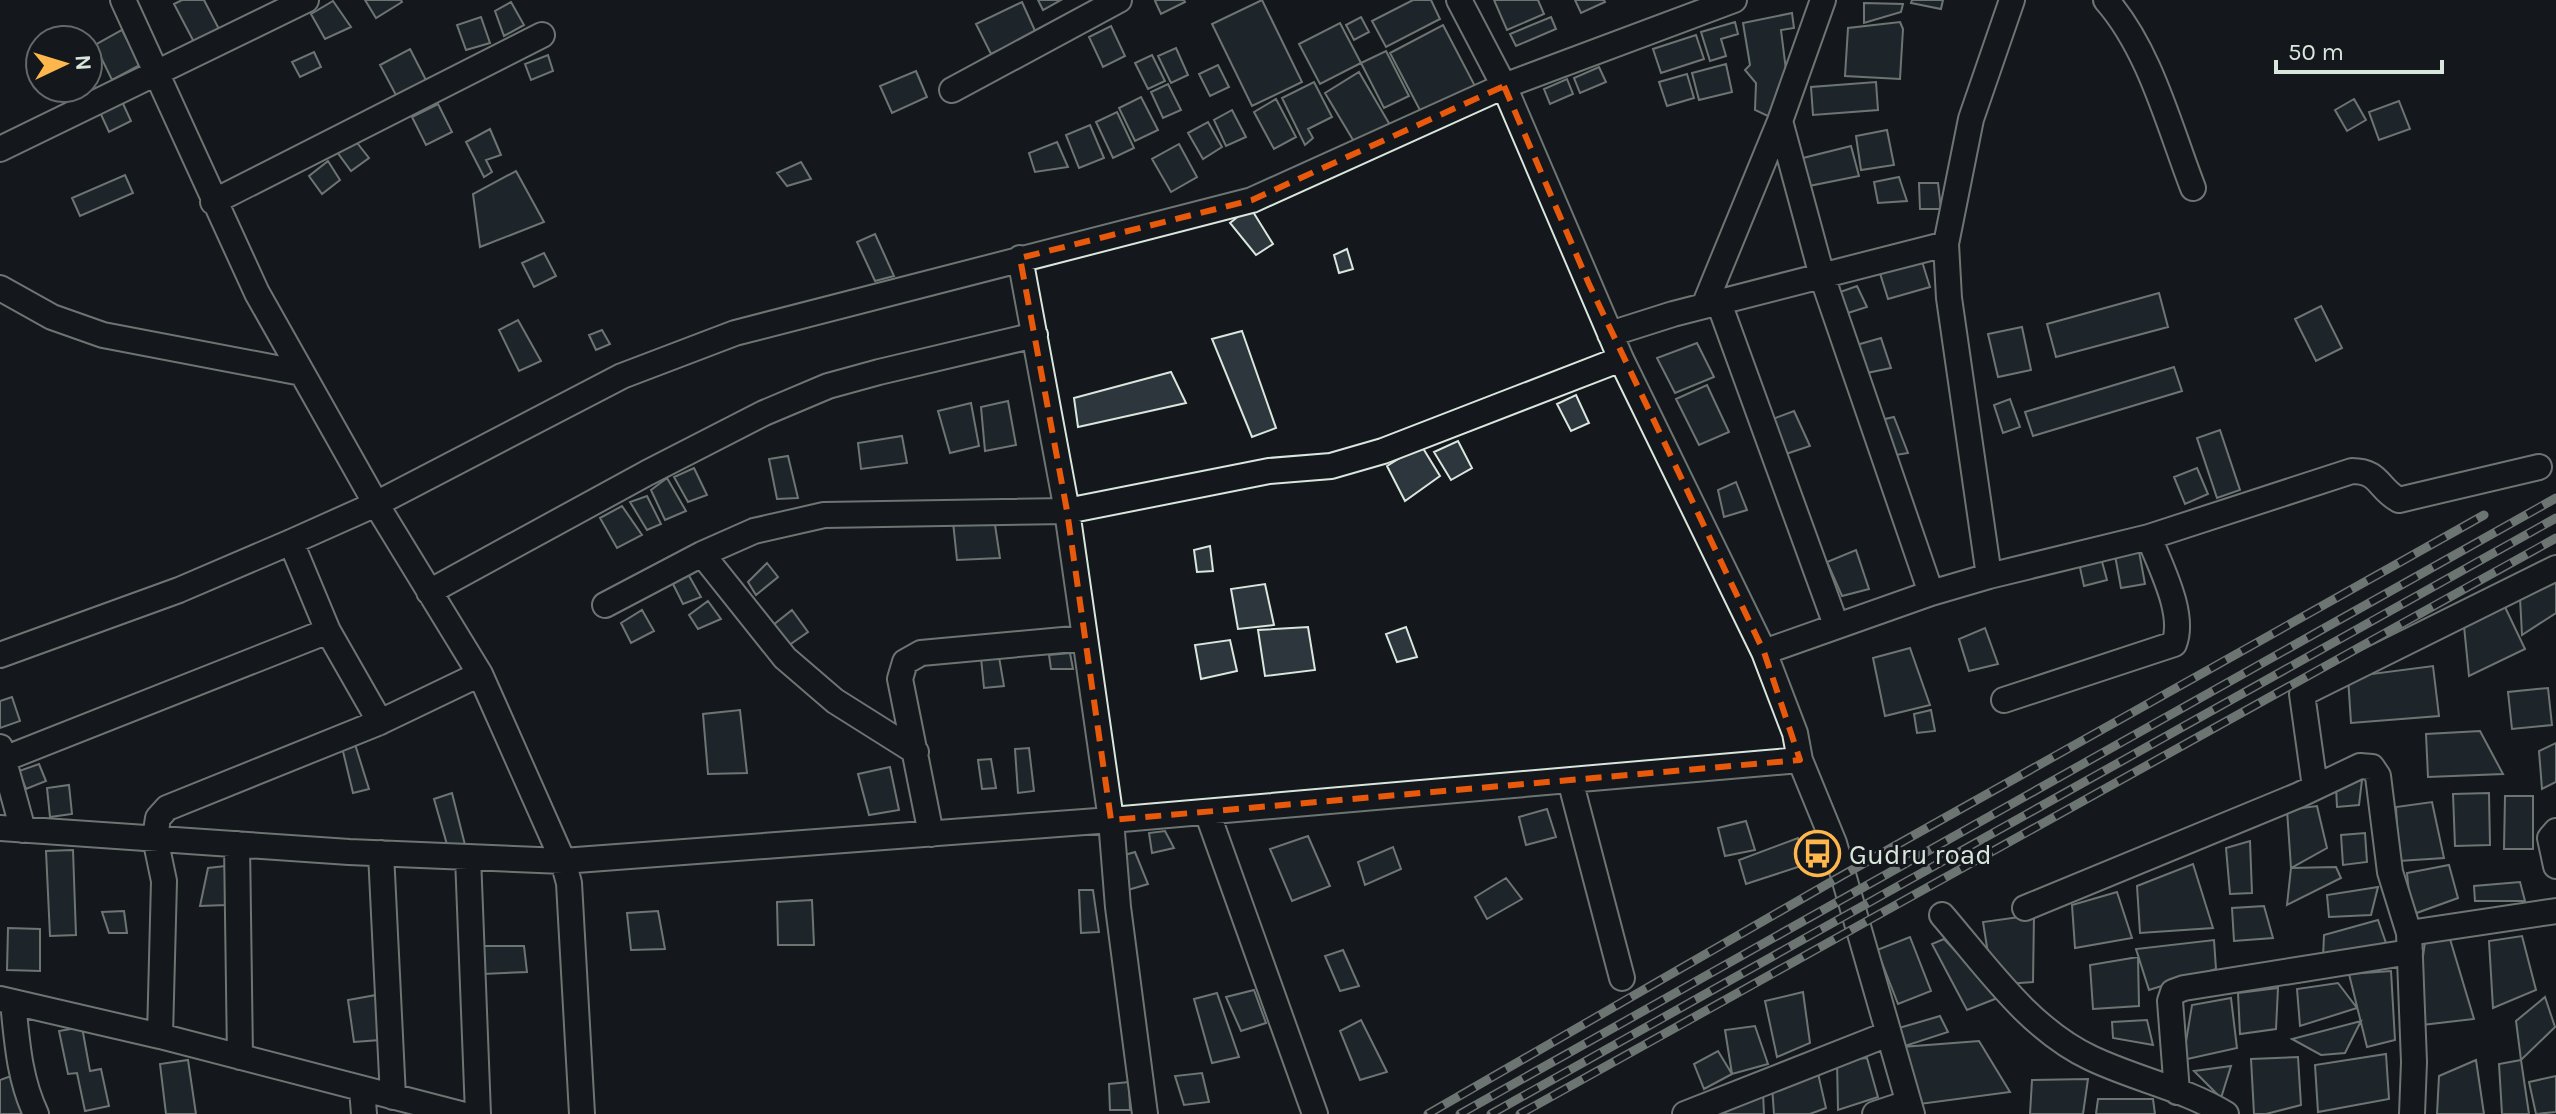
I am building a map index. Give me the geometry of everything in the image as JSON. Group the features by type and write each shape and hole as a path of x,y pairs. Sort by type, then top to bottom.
{"street":[{"path":"123,0 257,293 376,504 480,674 563,861 569,883 582,1114"},
{"path":"0,149 306,0"},
{"path":"952,90 1119,0"},
{"path":"1459,0 1504,86 1621,359 1764,652 1795,733 1800,760 1834,843 1910,1109 1875,1114"},
{"path":"0,655 179,590 291,542 376,504 622,376 735,333 1252,200 1504,86 1734,0"},
{"path":"1823,0 1711,304 1836,625"},
{"path":"1989,576 1949,298 1946,244 1971,119 2012,0"},
{"path":"2106,0 2140,49 2193,188"},
{"path":"213,202 542,35"},
{"path":"1780,121 1822,276 1931,593"},
{"path":"1610,334 1711,304 1946,244"},
{"path":"1020,258 1067,511 1111,820 1118,907 1145,1114"},
{"path":"0,288 52,317 103,335 302,373"},
{"path":"429,592 764,413 828,386 1035,335"},
{"path":"605,605 702,554 754,531 824,515 1067,511 1269,471 1331,466 1383,451 1621,359"},
{"path":"1764,652 1931,593 2149,537 2352,471 2366,471 2399,500 2539,467"},
{"path":"2004,700 2174,644 2178,633 2177,615 2149,537"},
{"path":"291,542 328,631 380,722"},
{"path":"702,554 785,658 835,701 916,752"},
{"path":"2315,787 2302,694 2556,568"},
{"path":"328,631 2,753 12,829 381,853 563,861 1111,820 1800,760"},
{"path":"931,834 900,679 905,662 921,653 1085,638"},
{"path":"160,1036 164,881 155,838 158,818 167,808 380,722 480,674"},
{"path":"2025,908 2360,766 2372,767 2378,776 2390,872 2410,942 2414,1062 2412,1114"},
{"path":"1570,780 1622,978"},
{"path":"1207,812 1315,1114"},
{"path":"2556,831 2550,838 2556,866"},
{"path":"237,844 240,1057"},
{"path":"381,853 393,1097"},
{"path":"468,857 478,1114"},
{"path":"2177,1092 2170,1001 2173,992 2556,911"},
{"path":"1942,915 2027,1013 2055,1035 2089,1057 2226,1114"},
{"path":"36,1114 25,1091 6,1001 160,1036 461,1114"},
{"path":"1685,1114 1888,1034"},
{"path":"362,1089 364,1114"}],"highlighted area":[{"path":"1504,86 1589,284 1764,652 1800,760 1111,820 1067,511 1020,258 1252,200"}],"building":[{"path":"182,0 204,0 220,31 195,44 174,4"},
{"path":"365,0 401,0 402,2 376,18"},
{"path":"1038,0 1061,0 1043,10"},
{"path":"1157,0 1184,0 1185,2 1161,14"},
{"path":"1262,0 1302,82 1252,106 1212,24"},
{"path":"1413,0 1431,0 1440,19 1386,47 1372,21"},
{"path":"1494,0 1538,0 1544,14 1507,30"},
{"path":"1575,0 1604,0 1605,2 1581,13"},
{"path":"1912,0 1943,0 1941,9 1911,3"},
{"path":"333,1 351,27 325,39 311,14"},
{"path":"511,2 524,25 504,36 495,11"},
{"path":"1022,2 1036,33 991,54 976,24"},
{"path":"1864,3 1903,4 1901,12 1864,23"},
{"path":"1792,13 1794,28 1781,30 1786,70 1777,91 1783,94 1772,118 1755,110 1756,83 1745,70 1750,65 1743,23"},
{"path":"481,17 490,43 466,50 457,25"},
{"path":"1361,17 1369,32 1354,40 1346,25"},
{"path":"1551,17 1556,29 1516,46 1510,34"},
{"path":"1735,22 1738,34 1721,39 1726,56 1710,61 1701,32"},
{"path":"1900,22 1903,29 1900,79 1845,76 1848,28"},
{"path":"1340,23 1361,63 1320,84 1299,44"},
{"path":"1443,25 1476,88 1423,116 1390,53"},
{"path":"1111,26 1125,56 1103,67 1089,37"},
{"path":"122,30 140,65 112,80 104,64 104,40"},
{"path":"1696,35 1704,59 1661,73 1653,49"},
{"path":"1176,48 1188,75 1171,83 1158,56"},
{"path":"410,49 427,82 397,97 380,65"},
{"path":"1386,51 1409,96 1384,108 1361,63"},
{"path":"314,52 321,67 300,77 292,62"},
{"path":"548,55 553,71 531,80 525,64"},
{"path":"1152,55 1165,81 1148,89 1135,63"},
{"path":"1726,64 1732,92 1699,100 1692,73"},
{"path":"1218,65 1229,87 1210,96 1199,74"},
{"path":"1599,67 1606,82 1580,93 1574,78"},
{"path":"916,71 927,97 892,113 880,86"},
{"path":"1359,72 1390,125 1356,145 1325,93"},
{"path":"1687,74 1694,98 1667,106 1659,82"},
{"path":"1567,79 1573,94 1550,104 1544,89"},
{"path":"1314,82 1332,117 1308,129 1313,138 1305,145 1282,98"},
{"path":"1876,82 1878,110 1813,115 1811,87"},
{"path":"1168,84 1181,110 1163,118 1151,92"},
{"path":"120,97 131,121 109,132 98,108"},
{"path":"1141,97 1158,130 1135,141 1119,108"},
{"path":"1276,99 1296,137 1274,149 1254,112"},
{"path":"2354,99 2366,120 2347,131 2335,110"},
{"path":"2399,101 2410,129 2379,140 2369,112"},
{"path":"438,104 452,132 426,145 412,117"},
{"path":"1232,110 1246,137 1226,146 1214,120"},
{"path":"1117,112 1134,148 1113,158 1096,122"},
{"path":"1208,122 1222,147 1203,159 1188,133"},
{"path":"1090,125 1104,158 1079,168 1066,135"},
{"path":"490,129 501,155 486,160 492,172 484,177 466,142"},
{"path":"1887,130 1894,165 1861,170 1856,136"},
{"path":"354,139 369,158 351,171 337,152"},
{"path":"1057,142 1068,167 1035,172 1029,153"},
{"path":"1179,144 1197,177 1171,192 1152,159"},
{"path":"1851,146 1859,176 1804,187 1795,160"},
{"path":"328,161 340,180 322,194 309,176"},
{"path":"801,162 811,179 787,186 777,173"},
{"path":"516,171 544,222 480,247 473,194"},
{"path":"125,175 133,193 80,216 72,198"},
{"path":"1899,177 1907,201 1878,203 1874,182"},
{"path":"1919,183 1938,183 1941,209 1920,209"},
{"path":"1250,207 1273,244 1256,255 1230,223"},
{"path":"875,234 894,276 875,281 857,242"},
{"path":"1347,249 1353,269 1339,273 1334,255"},
{"path":"544,253 556,276 534,287 522,263"},
{"path":"1920,255 1930,287 1888,299 1878,267"},
{"path":"1857,286 1867,307 1848,313 1840,292"},
{"path":"2159,293 2168,327 2056,357 2047,324"},
{"path":"2321,306 2342,348 2316,361 2295,319"},
{"path":"518,320 541,361 519,371 499,330"},
{"path":"2022,327 2031,370 1998,377 1988,334"},
{"path":"602,330 610,344 596,350 589,335"},
{"path":"1242,331 1276,428 1252,437 1212,339"},
{"path":"1881,338 1891,368 1862,374 1853,346"},
{"path":"1697,343 1714,377 1675,393 1657,358"},
{"path":"2174,367 2182,391 2033,436 2025,412"},
{"path":"1171,372 1186,403 1078,427 1074,398"},
{"path":"1707,385 1729,432 1699,445 1676,399"},
{"path":"1576,395 1589,423 1571,431 1557,404"},
{"path":"2010,399 2020,427 2003,433 1994,405"},
{"path":"1008,401 1016,445 985,451 981,407"},
{"path":"971,403 979,446 950,453 938,411"},
{"path":"1794,411 1810,446 1786,454 1770,420"},
{"path":"1894,417 1908,453 1890,456 1876,421"},
{"path":"2220,430 2240,490 2217,498 2197,438"},
{"path":"902,436 907,463 861,469 858,443"},
{"path":"1458,441 1472,468 1451,480 1434,452"},
{"path":"1421,445 1440,476 1405,501 1387,466"},
{"path":"788,456 798,498 777,499 769,459"},
{"path":"694,468 707,495 688,502 674,477"},
{"path":"2197,468 2208,494 2185,504 2174,477"},
{"path":"667,478 686,511 665,520 651,490"},
{"path":"1736,482 1747,510 1724,517 1718,490"},
{"path":"647,496 661,524 647,530 630,502"},
{"path":"622,506 642,535 617,548 600,518"},
{"path":"994,518 1000,558 957,560 953,522"},
{"path":"1210,546 1213,571 1197,572 1194,550"},
{"path":"2138,546 2145,584 2121,588 2114,550"},
{"path":"1856,550 1869,589 1842,596 1827,562"},
{"path":"2101,558 2107,580 2084,586 2079,563"},
{"path":"767,563 778,577 756,595 748,582"},
{"path":"688,574 701,597 683,604 673,584"},
{"path":"2556,575 2556,613 2522,635 2520,598"},
{"path":"1265,584 1274,625 1238,629 1231,589"},
{"path":"708,601 721,619 698,629 689,615"},
{"path":"2505,607 2525,649 2469,676 2464,626"},
{"path":"642,610 654,631 631,643 621,623"},
{"path":"792,610 808,632 785,648 768,629"},
{"path":"1308,627 1315,670 1265,676 1258,630"},
{"path":"1406,627 1417,657 1397,662 1386,634"},
{"path":"1985,628 1998,664 1969,671 1959,639"},
{"path":"1230,640 1237,671 1201,679 1195,645"},
{"path":"1910,648 1930,705 1885,716 1873,658"},
{"path":"1070,653 1073,669 1051,669 1049,655"},
{"path":"999,657 1004,686 984,688 981,658"},
{"path":"2433,666 2439,716 2351,723 2348,677"},
{"path":"2548,688 2552,725 2512,729 2508,692"},
{"path":"12,697 20,721 0,728 0,701"},
{"path":"740,710 747,773 708,774 703,714"},
{"path":"1931,710 1935,731 1917,733 1914,714"},
{"path":"2480,731 2503,774 2428,777 2426,734"},
{"path":"354,741 369,789 353,793 341,743"},
{"path":"2556,743 2556,782 2542,789 2539,751"},
{"path":"1029,748 1034,791 1018,793 1015,749"},
{"path":"991,759 996,788 982,789 978,760"},
{"path":"39,764 46,781 26,789 19,771"},
{"path":"890,767 899,810 869,815 858,774"},
{"path":"2362,780 2359,805 2337,807 2336,786"},
{"path":"69,785 72,814 50,817 47,788"},
{"path":"452,793 465,845 448,848 434,799"},
{"path":"2489,793 2490,845 2455,846 2453,794"},
{"path":"2505,796 2533,796 2533,849 2504,849"},
{"path":"2432,802 2444,858 2399,861 2396,807"},
{"path":"2317,806 2327,848 2291,868 2287,810"},
{"path":"1547,809 1556,837 1526,845 1519,817"},
{"path":"1746,821 1755,850 1725,856 1718,828"},
{"path":"1165,831 1174,848 1152,853 1149,833"},
{"path":"2365,833 2367,862 2343,865 2341,835"},
{"path":"1308,836 1330,886 1292,901 1270,849"},
{"path":"1798,838 1807,864 1746,884 1739,860"},
{"path":"2250,841 2252,893 2230,894 2226,848"},
{"path":"1393,847 1401,869 1365,885 1358,862"},
{"path":"73,850 76,935 50,936 46,851"},
{"path":"1135,852 1148,884 1128,890 1121,856"},
{"path":"2193,864 2213,928 2140,933 2137,886"},
{"path":"2449,865 2458,898 2411,915 2407,873"},
{"path":"225,866 226,905 200,906 208,868"},
{"path":"2336,867 2341,878 2287,905 2291,868"},
{"path":"1506,878 1522,899 1487,919 1475,897"},
{"path":"2520,882 2525,901 2475,901 2474,886"},
{"path":"2378,887 2371,915 2329,917 2327,895"},
{"path":"1079,890 1093,890 1099,932 1081,933"},
{"path":"2117,892 2132,938 2075,948 2072,905"},
{"path":"812,900 814,945 778,945 777,902"},
{"path":"2264,906 2273,938 2234,941 2232,908"},
{"path":"124,911 127,933 109,933 102,912"},
{"path":"658,911 665,949 631,950 627,913"},
{"path":"2034,915 2033,982 1993,985 1983,922"},
{"path":"2378,920 2386,943 2323,958 2324,935"},
{"path":"8,928 40,929 40,971 7,970"},
{"path":"2522,936 2536,990 2493,1008 2489,941"},
{"path":"1910,937 1931,991 1898,1004 1877,950"},
{"path":"1944,939 2000,997 1967,1010 1932,944"},
{"path":"2450,939 2474,1019 2413,1026 2425,942"},
{"path":"2214,940 2216,969 2149,990 2136,949"},
{"path":"479,946 524,946 527,972 483,974"},
{"path":"1343,950 1359,986 1340,991 1325,956"},
{"path":"2138,957 2139,1006 2093,1009 2090,965"},
{"path":"2391,971 2395,1040 2367,1047 2349,974"},
{"path":"2338,983 2357,1008 2300,1026 2297,989"},
{"path":"2278,988 2276,1029 2240,1034 2238,993"},
{"path":"1254,990 1266,1023 1241,1031 1226,997"},
{"path":"1803,992 1810,1043 1777,1057 1765,1001"},
{"path":"1217,993 1239,1057 1212,1063 1194,999"},
{"path":"376,995 380,1040 354,1042 348,1000"},
{"path":"2545,997 2555,1027 2521,1060 2516,1021"},
{"path":"2231,998 2237,1048 2183,1060 2192,1005"},
{"path":"1940,1016 1948,1032 1902,1047 1899,1028"},
{"path":"1361,1020 1387,1072 1360,1080 1340,1031"},
{"path":"2147,1020 2153,1045 2113,1038 2112,1022"},
{"path":"2361,1021 2345,1053 2321,1055 2292,1039"},
{"path":"1755,1026 1768,1064 1732,1074 1725,1030"},
{"path":"82,1027 90,1071 101,1069 109,1106 85,1111 77,1073 68,1074 59,1031"},
{"path":"1979,1041 2010,1092 1920,1104 1902,1047"},
{"path":"1718,1051 1732,1074 1704,1089 1694,1064"},
{"path":"2386,1054 2389,1099 2318,1112 2315,1065"},
{"path":"2298,1057 2301,1105 2254,1114 2251,1059"},
{"path":"1867,1058 1878,1097 1838,1110 1837,1061"},
{"path":"188,1060 196,1114 166,1114 160,1064"},
{"path":"2476,1060 2484,1114 2437,1114 2439,1076"},
{"path":"2521,1060 2529,1114 2502,1114 2499,1064"},
{"path":"2231,1066 2221,1098 2194,1071"},
{"path":"1817,1069 1826,1108 1810,1114 1774,1114 1772,1086"},
{"path":"1202,1073 1209,1102 1184,1105 1175,1076"},
{"path":"11,1076 25,1114 0,1114 0,1080"},
{"path":"2556,1076 2556,1112 2536,1114 2529,1082"},
{"path":"2088,1079 2083,1114 2030,1114 2032,1080"},
{"path":"1129,1082 1130,1110 1110,1110 1109,1084"},
{"path":"1763,1092 1764,1114 1723,1114 1722,1108"},
{"path":"2098,1099 2153,1099 2155,1114 2096,1114"}],"railway":[{"path":"1460,1114 2556,498"},
{"path":"1428,1114 1843,875 2484,515"},
{"path":"1491,1114 2556,518"},
{"path":"1520,1114 2556,538"}],"place":[{"name":"Gudru road","path":"1818,854"}]}
